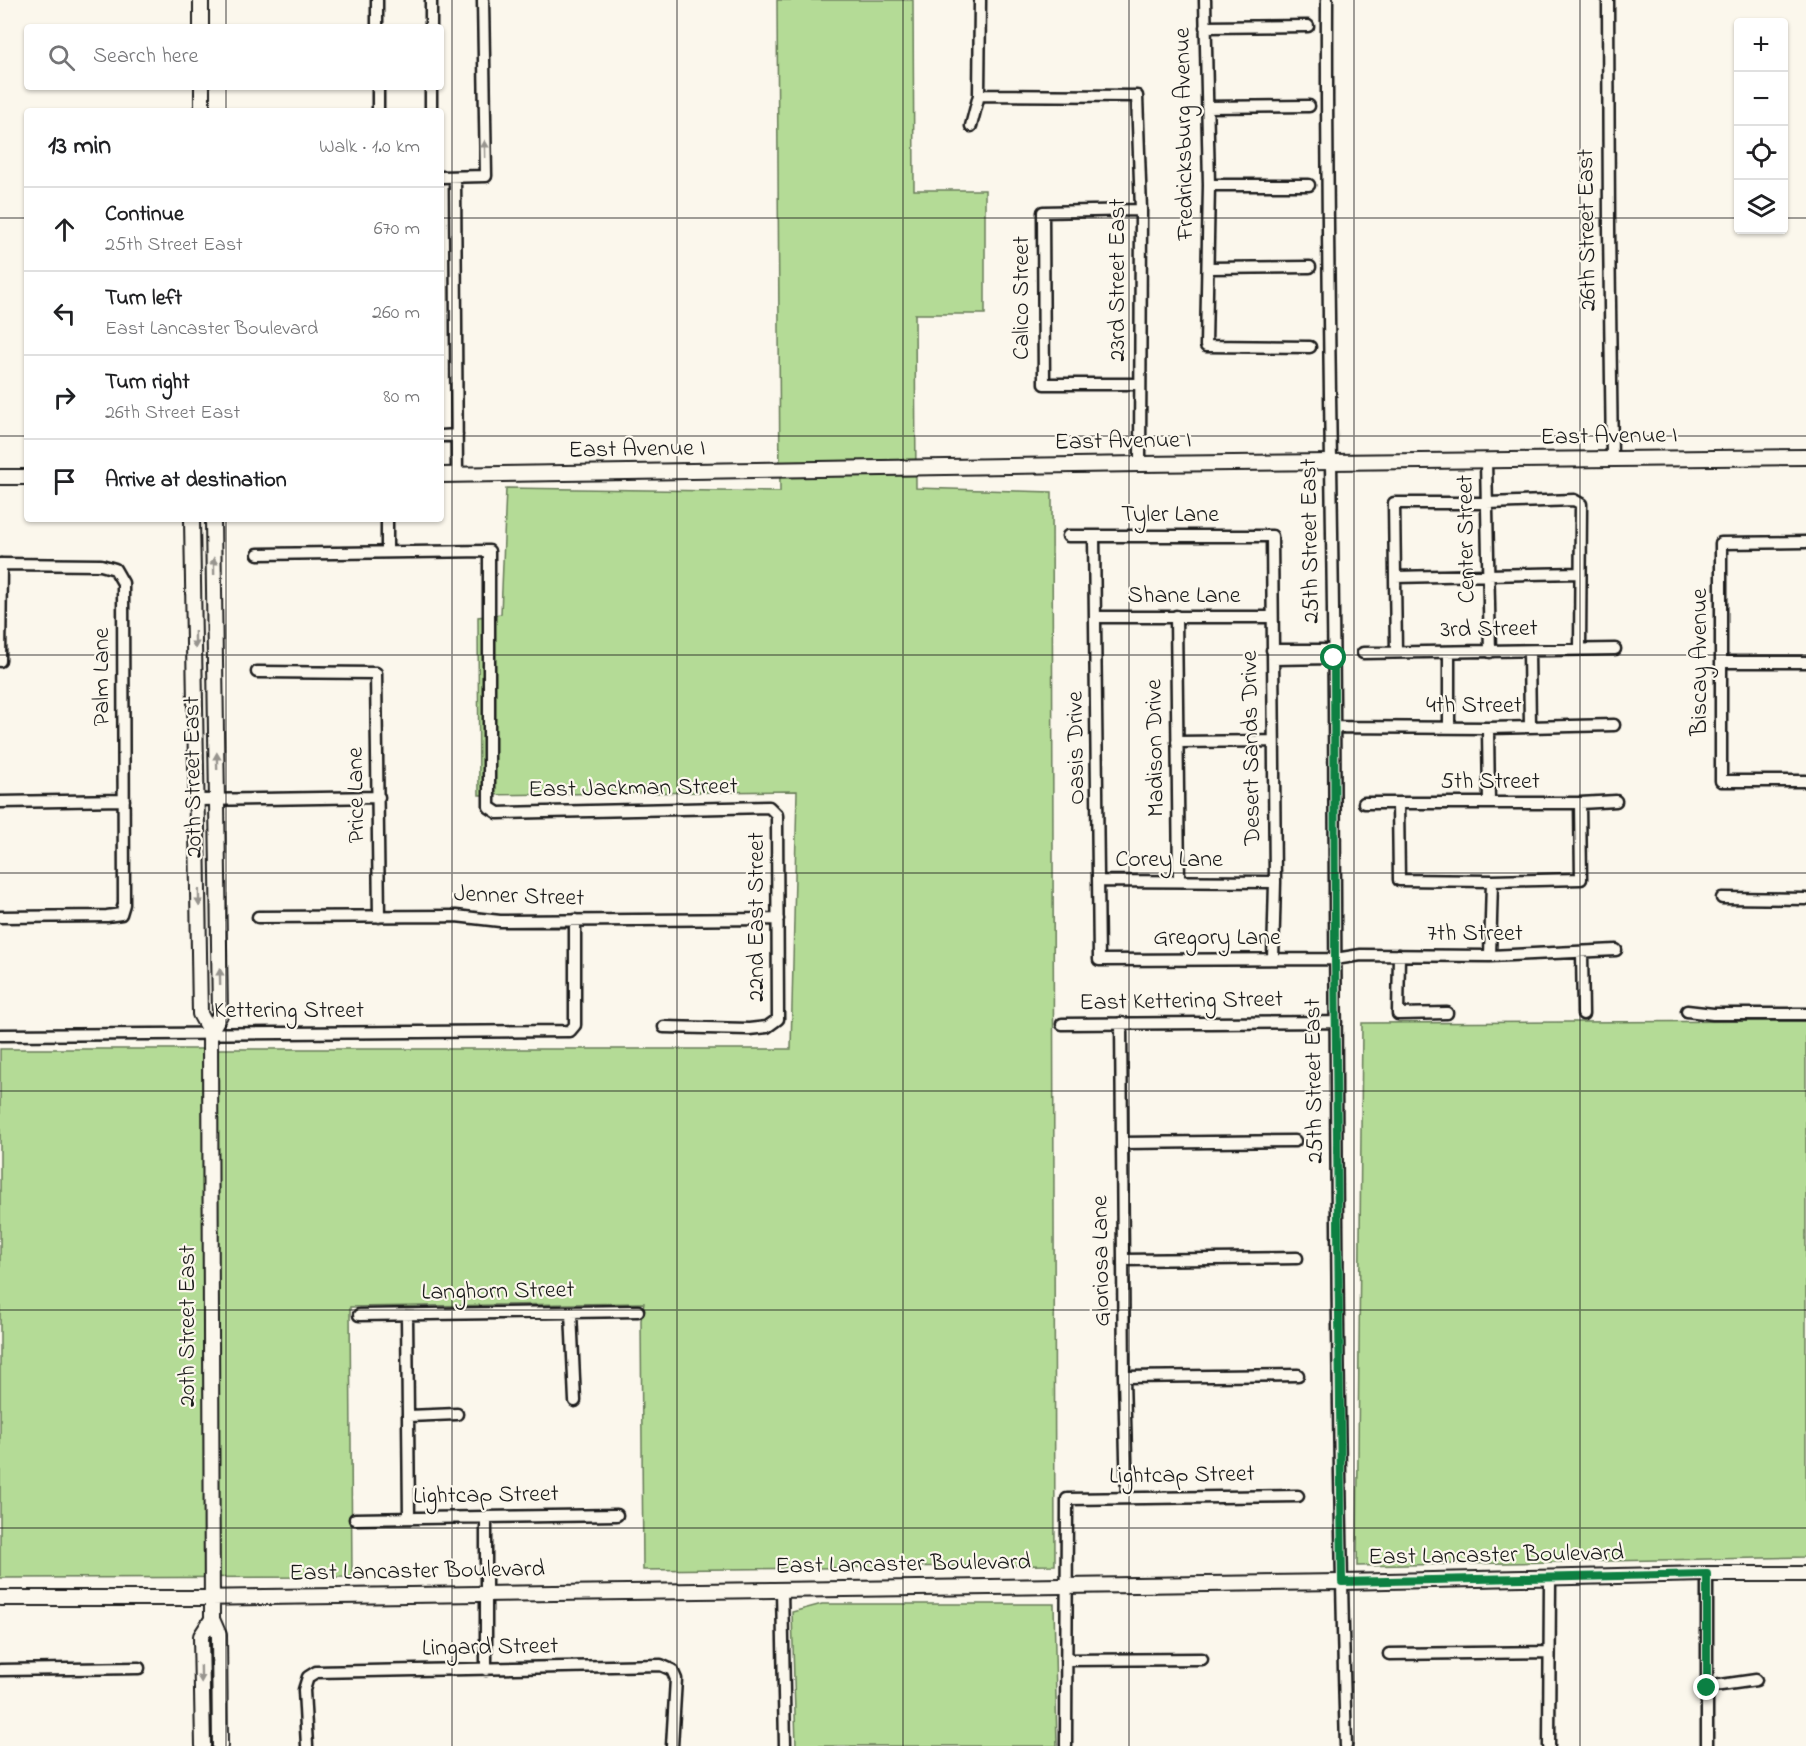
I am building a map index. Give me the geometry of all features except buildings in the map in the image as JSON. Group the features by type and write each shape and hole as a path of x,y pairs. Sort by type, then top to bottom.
{"main road":[{"path":"201,0 201,24"},
{"path":"202,90 202,108"},
{"name":"East Avenue I","path":"444,475 1330,461 1806,457"},
{"path":"0,477 24,477"},
{"name":"20th Street East","path":"192,522 200,1014 210,1032 211,1598 212,1619 219,1635 220,1746"},
{"name":"20th Street East","path":"210,1032 220,1015 213,522"},
{"name":"East Lancaster Boulevard","path":"0,1598 211,1598 1806,1574"},
{"name":"20th Street East","path":"203,1746 201,1636 212,1619"}],"street":[{"path":"377,0 377,24"},
{"path":"431,0 431,24"},
{"path":"444,177 486,177 483,0"},
{"path":"971,126 979,95 980,0"},
{"name":"Fredricksburg Avenue","path":"1205,0 1209,185 1206,346 1310,347"},
{"name":"25th Street East","path":"1327,0 1326,119 1335,958 1346,1746"},
{"name":"26th Street East","path":"1608,0 1612,459"},
{"path":"1205,27 1308,26"},
{"path":"378,90 378,108"},
{"path":"431,90 431,108"},
{"name":"23rd Street East","path":"979,95 1137,96 1141,210 1138,384 1140,464"},
{"path":"1207,107 1309,106"},
{"path":"454,177 457,475"},
{"path":"1209,185 1309,185"},
{"name":"Calico Street","path":"1138,384 1044,384 1043,212 1141,210"},
{"path":"1208,268 1310,267"},
{"path":"444,436 457,435"},
{"name":"Center Street","path":"1486,461 1490,652"},
{"path":"1396,652 1394,503 1574,500 1581,504 1580,650"},
{"path":"258,554 387,552 387,522"},
{"name":"Tyler Lane","path":"1068,536 1272,536"},
{"name":"Oasis Drive","path":"1094,536 1099,960"},
{"name":"Desert Sands Drive","path":"1272,536 1275,882 1273,959"},
{"name":"Biscay Avenue","path":"1806,543 1721,543 1721,781 1806,781"},
{"name":"East Jackman Street","path":"387,552 489,551 489,807 498,813 769,807 777,815"},
{"path":"0,564 0,661"},
{"name":"Palm Lane","path":"0,564 101,565 115,569 123,583 124,800 124,904 121,914 0,917"},
{"path":"1395,577 1580,573"},
{"name":"Madison Drive","path":"1176,616 1179,880"},
{"name":"Shane Lane","path":"1096,617 1271,617"},
{"name":"3rd Street","path":"1363,653 1615,649"},
{"path":"1529,651 1530,727"},
{"path":"1449,652 1449,728"},
{"path":"1273,655 1333,654"},
{"path":"1722,662 1806,662"},
{"name":"Price Lane","path":"257,672 375,673 380,917"},
{"name":"4th Street","path":"1334,727 1488,729 1614,725"},
{"path":"1488,729 1489,803"},
{"path":"1177,742 1273,741"},
{"path":"198,800 379,797"},
{"path":"0,802 124,800"},
{"name":"5th Street","path":"1364,803 1616,801"},
{"path":"1398,803 1399,880 1492,881 1581,879 1580,803"},
{"name":"22nd East Street","path":"664,1027 749,1029 767,1027 778,1019 777,815"},
{"name":"Corey Lane","path":"1099,881 1275,882"},
{"path":"1490,956 1492,881"},
{"path":"1722,898 1806,899"},
{"name":"Jenner Street","path":"258,917 456,916 500,921 778,919"},
{"name":"Kettering Street","path":"0,1035 570,1031 575,1025 575,920"},
{"name":"7th Street","path":"1335,958 1361,955 1490,956 1616,950"},
{"path":"1582,953 1583,1014"},
{"path":"1399,955 1398,1014 1447,1013"},
{"name":"Gregory Lane","path":"1099,960 1335,958"},
{"path":"1687,1011 1713,1014 1806,1014"},
{"name":"East Kettering Street","path":"1062,1024 1336,1022"},
{"name":"Gloriosa Lane","path":"1120,1023 1124,1377 1128,1498"},
{"path":"1122,1143 1295,1141"},
{"path":"1123,1260 1297,1258"},
{"name":"Langhorn Street","path":"359,1315 638,1311"},
{"path":"571,1312 575,1401"},
{"path":"407,1315 410,1518"},
{"path":"1124,1377 1298,1375"},
{"path":"409,1416 457,1414"},
{"name":"Lightcap Street","path":"1066,1586 1067,1499 1298,1496"},
{"name":"Lightcap Street","path":"355,1518 617,1515"},
{"path":"486,1517 486,1670"},
{"path":"1707,1574 1707,1746"},
{"path":"1549,1746 1550,1578"},
{"path":"1066,1586 1066,1746"},
{"path":"782,1589 785,1746"},
{"path":"1389,1654 1549,1652"},
{"path":"1066,1660 1202,1659"},
{"name":"Lingard Street","path":"307,1746 304,1690 308,1677 316,1672 661,1665 672,1670 676,1679 672,1746"},
{"path":"0,1670 139,1668"},
{"path":"1707,1688 1756,1680"}],"green space":[{"path":"777,0 913,0 914,190 985,190 985,314 915,314 916,488 1052,492 1055,1565 643,1570 641,1320 644,1303 350,1307 352,1577 0,1578 0,1049 791,1049 797,791 479,795 478,617 501,614 506,488 780,492"},
{"path":"1806,1021 1806,1557 1357,1566 1362,1023"},
{"path":"822,1604 1054,1604 1057,1746 796,1746 792,1612"}],"route":[{"path":"1334,658 1342,1582 1707,1574 1707,1688"}]}
